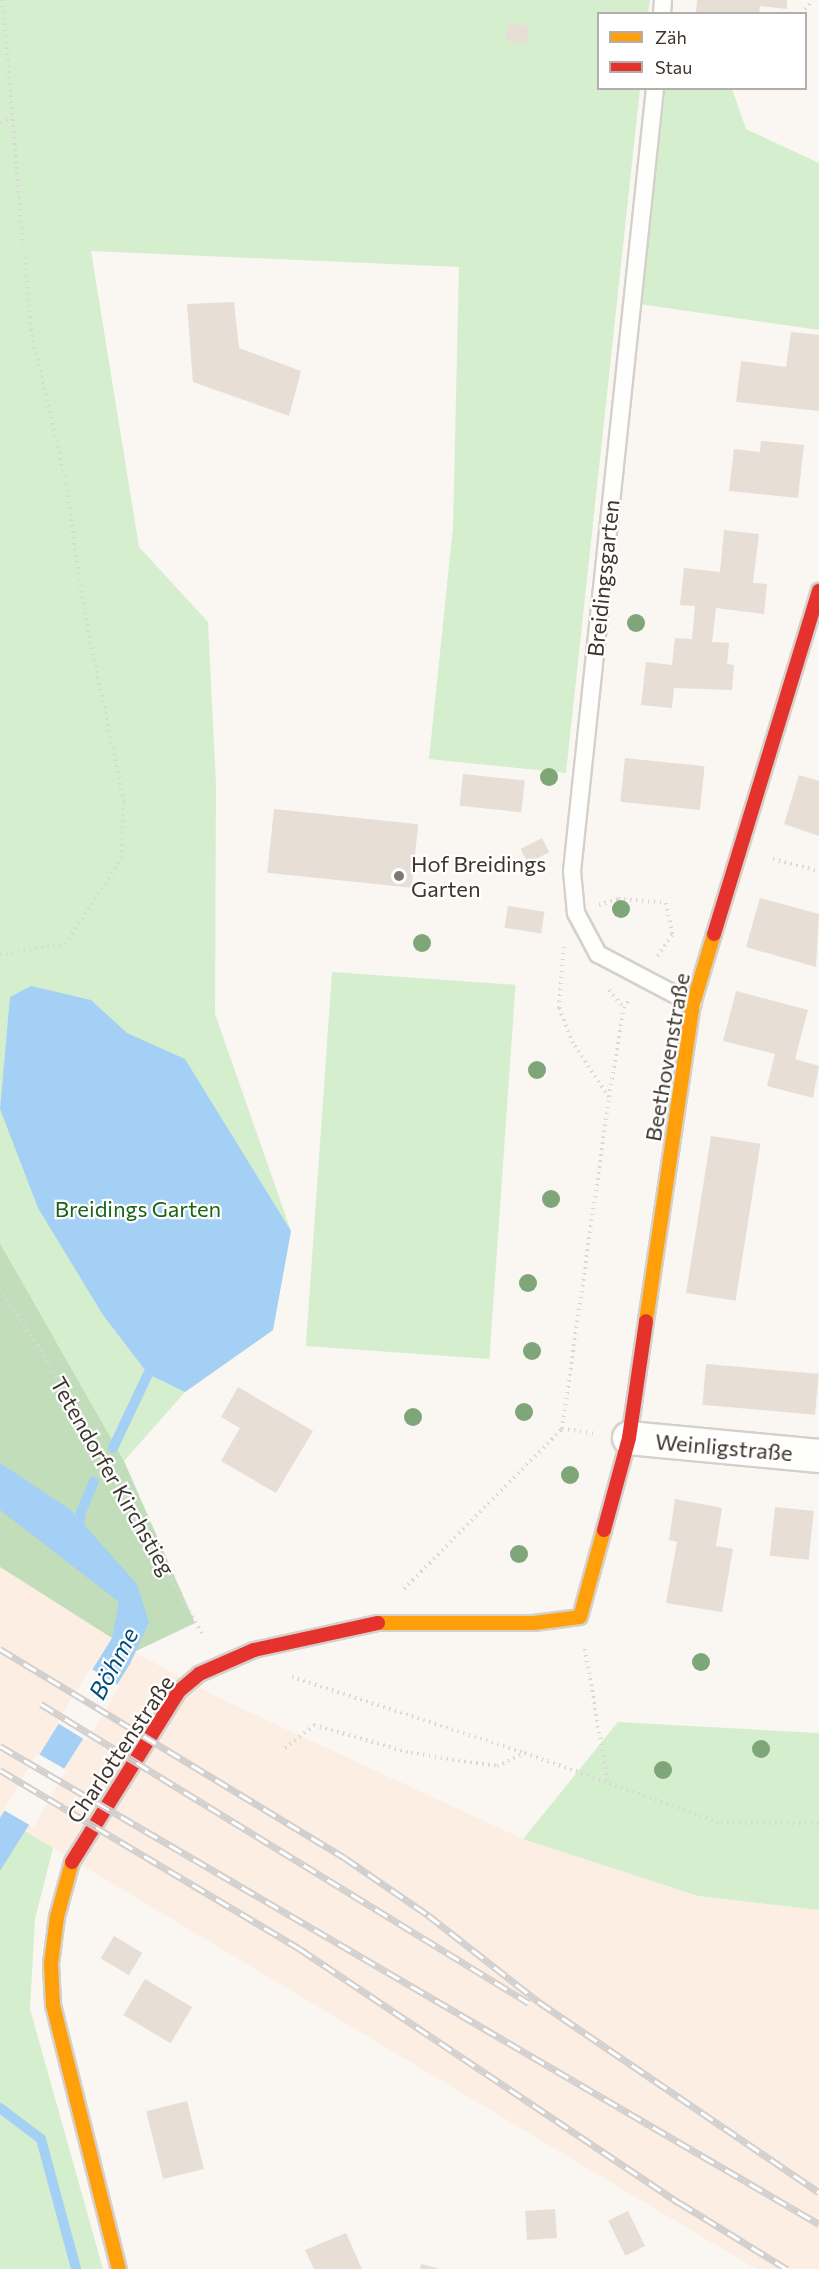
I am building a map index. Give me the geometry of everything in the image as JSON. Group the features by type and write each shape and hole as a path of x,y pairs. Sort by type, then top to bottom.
{"street":[{"name":"Beethovenstraße","path":"629,1438 693,1004 737,850 819,591"},
{"name":"Weinligstraße","path":"629,1438 819,1456"},
{"path":"580,1617 629,1438"},
{"name":"Charlottenstraße","path":"119,2269 53,2005 51,1965 57,1917 74,1856 179,1691 199,1674 255,1650 370,1623 534,1623 580,1617"}],"lane":[{"name":"Breidingsgarten","path":"654,90 572,871 576,913 597,954 642,980 693,1004"}],"path":[{"path":"0,954 65,944 122,858 124,802 84,610 66,483 32,330 10,118 2,0"},
{"path":"803,12 813,0"},
{"path":"0,123 10,118"},
{"path":"737,850 819,871"},
{"path":"370,1623 562,1429 609,1097 624,1008 672,935 666,903 618,899 576,913 564,940 560,1008 573,1042 609,1097"},
{"name":"Tetendorfer Kirchstieg","path":"0,1290 38,1345 219,1665"},
{"path":"580,1617 608,1785"},
{"path":"255,1650 285,1674 525,1753 608,1785 721,1823 819,1824"},
{"path":"285,1748 314,1725 411,1753 497,1766 525,1753"}],"shaded area":[{"path":"0,1567 134,1652 219,1698 523,1839 698,1896 819,1910 819,2269 756,2269 0,1816"}],"green space":[{"name":"Breidings Garten","path":"0,0 650,0 648,12 597,12 597,90 640,90 566,773 429,759 453,527 459,267 91,251 139,547 208,622 216,784 215,1014 291,1231 273,1330 185,1392 124,1461 0,1243"},
{"path":"662,90 732,90 746,129 819,163 819,330 639,304"},
{"path":"332,972 516,985 489,1359 306,1346"},
{"path":"0,1243 124,1461 195,1623 134,1652 0,1567"},
{"path":"618,1722 819,1733 819,1910 698,1896 523,1839"},
{"path":"0,1816 53,1848 35,1919 30,2009 103,2269 0,2269"}],"water":[{"path":"31,986 91,1000 127,1033 185,1059 291,1231 273,1330 185,1392 148,1374 103,1315 38,1208 0,1109 10,997"},
{"name":"Böhme","path":"0,1463 71,1510 137,1584 149,1622 130,1664 0,1871 0,1818 112,1638 119,1602 0,1510"}],"pier":[{"path":"90,1668 120,1686 87,1741 57,1723"},
{"path":"37,1753 66,1770 33,1827 4,1810"}],"building":[{"path":"697,0 787,0 787,9 760,6 759,12 696,12"},
{"path":"508,23 529,26 526,44 505,41"},
{"path":"234,302 239,348 301,371 289,416 193,382 187,304"},
{"path":"791,332 819,335 819,411 736,402 741,361 786,367"},
{"path":"761,441 804,445 798,498 729,491 734,449 760,452"},
{"path":"724,530 759,534 753,583 767,584 764,614 716,608 712,642 729,643 727,664 734,665 732,690 674,688 672,708 641,705 646,662 672,665 675,638 692,639 695,606 680,605 684,568 720,572"},
{"path":"625,758 705,766 700,810 620,802"},
{"path":"463,774 525,780 521,812 460,806"},
{"path":"799,775 819,781 819,836 784,824"},
{"path":"274,809 418,824 412,888 267,873"},
{"path":"542,838 549,852 528,863 521,849"},
{"path":"760,898 819,914 816,967 746,947"},
{"path":"508,906 545,912 541,934 505,928"},
{"path":"736,991 808,1010 795,1059 819,1066 813,1098 767,1086 775,1054 723,1041"},
{"path":"711,1136 760,1144 736,1301 686,1293"},
{"path":"706,1364 819,1374 815,1415 702,1405"},
{"path":"238,1387 313,1431 276,1493 221,1461 240,1428 221,1417"},
{"path":"675,1499 722,1508 716,1546 733,1549 722,1612 666,1603 677,1542 669,1540"},
{"path":"775,1507 814,1511 809,1560 770,1556"},
{"path":"114,1936 142,1953 129,1975 101,1958"},
{"path":"145,1979 192,2007 171,2043 123,2015"},
{"path":"187,2101 204,2169 163,2179 146,2111"},
{"path":"555,2209 557,2238 527,2240 525,2211"},
{"path":"628,2211 645,2246 625,2256 608,2221"},
{"path":"346,2233 362,2269 314,2269 305,2250"},
{"path":"421,2264 438,2268 438,2269 420,2269"}],"waterway":[{"path":"113,1448 148,1374"},
{"path":"78,1532 81,1512 94,1482"},
{"path":"0,2108 41,2139 76,2269"}],"railway":[{"path":"0,1649 345,1858 428,1915 539,2002 819,2192"},
{"path":"41,1704 529,2003"},
{"path":"0,1746 819,2224"},
{"path":"0,1770 300,1949 680,2203 787,2269"}],"traffic: slow":[{"path":"646,1321 693,1004 714,934"},
{"path":"378,1623 534,1623 580,1617 604,1530"},
{"path":"72,1862 57,1917 51,1964 53,2005 119,2269"}],"traffic: jam":[{"path":"714,934 819,591"},
{"path":"604,1530 629,1438 646,1321"},
{"path":"72,1862 179,1691 199,1674 254,1650 378,1623"}],"place":[{"name":"Hof Breidings Garten","path":"399,876"}]}
